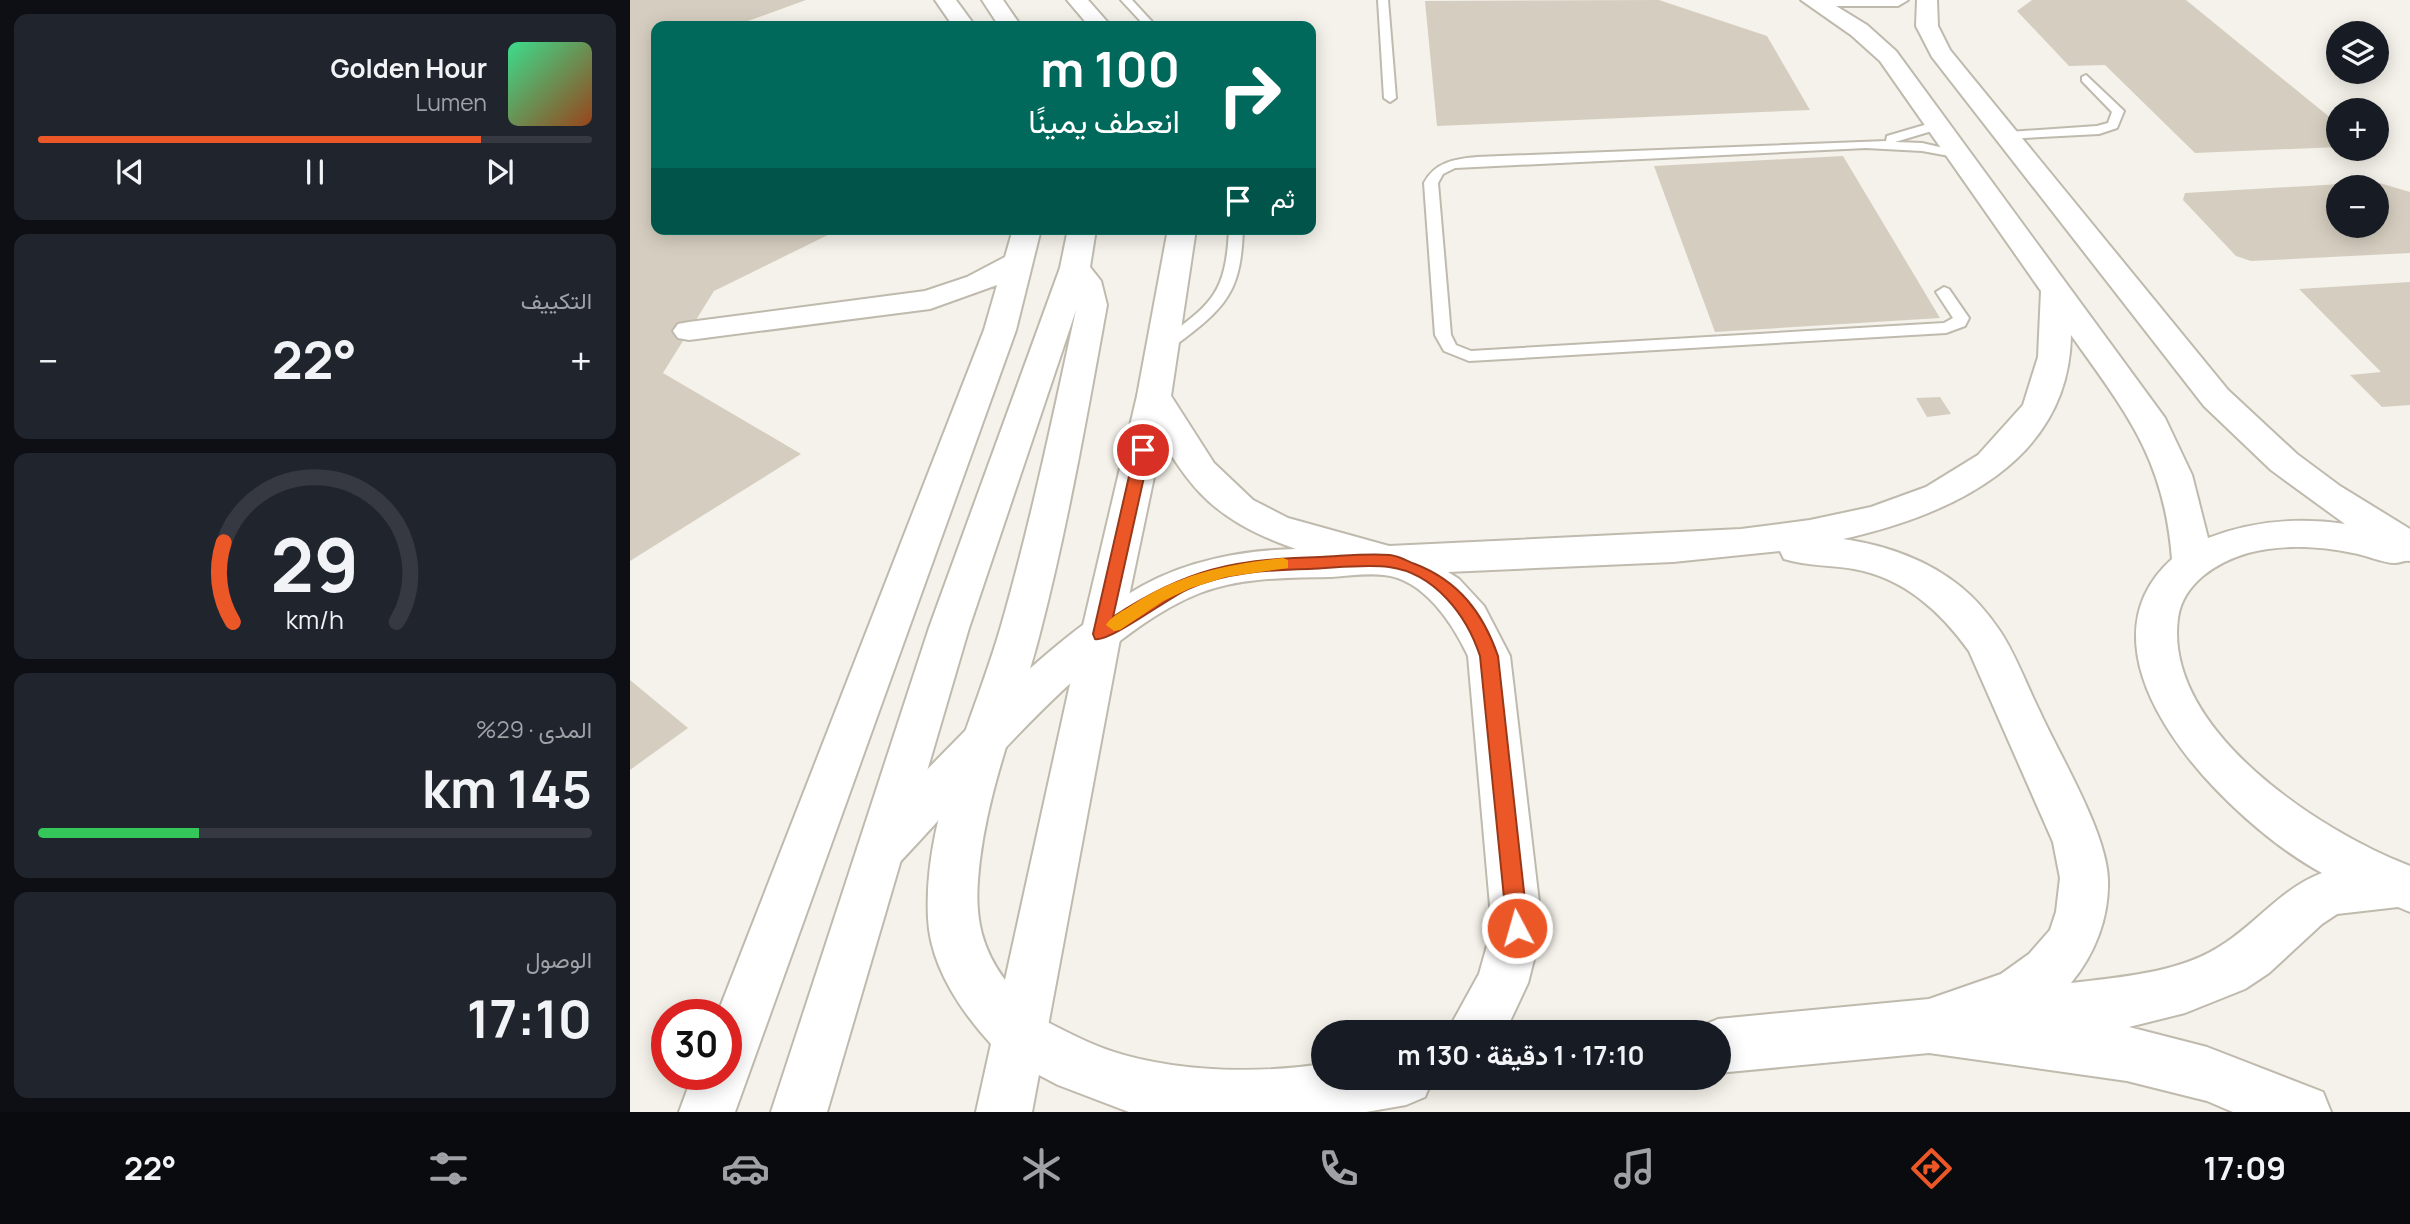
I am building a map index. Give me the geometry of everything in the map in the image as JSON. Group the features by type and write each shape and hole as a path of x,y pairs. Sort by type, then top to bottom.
{"street":[{"path":"945,0 960,21"},
{"path":"992,0 1007,21"},
{"path":"1077,0 1096,21"},
{"path":"1811,0 1842,18 1888,55 2153,426 2166,452 2185,505 2191,561"},
{"path":"1826,0 1898,0"},
{"path":"1927,0 1925,14 1931,39 2216,398 2284,462 2327,495 2410,547"},
{"path":"1004,1112 1101,634 1154,396 1181,235"},
{"path":"689,331 930,300 978,283 1023,245"},
{"path":"742,1017 1000,330 1023,245"},
{"path":"1079,249 1093,305 1023,622 959,836 952,880 954,922 966,964 987,1003 1020,1036 1077,1066 1134,1086 1215,1096 1288,1097 1331,1090"},
{"path":"799,1112 954,616 1079,249"},
{"path":"1734,545 1876,518 1917,504 1985,467 2030,422 2044,398 2053,373 2057,349 2056,288"},
{"path":"930,300 973,309 989,318 1000,330"},
{"path":"1154,396 1195,465 1214,487 1241,509 1288,532 1392,561 1420,572 1452,593 1480,630 1489,656 1517,928 1510,968 1493,1007 1483,1020"},
{"path":"2404,887 2327,851 2263,807 2213,759 2178,710 2159,663 2155,622 2167,587 2191,561 2236,540 2294,533 2361,540 2410,554"},
{"path":"881,849 1034,693 1101,634 1157,597 1225,571 1265,564 1392,561 1734,545 1844,551 1879,559 1913,573 1943,592 1968,616 1986,643 2077,842 2084,878 2081,912 2070,945 2047,972 2017,993 1929,1026"},
{"path":"1731,1045 1929,1026 2150,997 2184,989 2242,964 2266,946 2305,906 2331,893 2363,886 2404,887"},
{"path":"1929,1026 2127,1054 2207,1074 2303,1112"},
{"path":"707,1112 715,1090"},
{"path":"1371,1112 1406,1090"}],"lane":[{"path":"1126,0 1146,21"},
{"path":"1384,0 1390,99"},
{"path":"2009,136 2099,130 2113,125 2118,111 2086,79"},
{"path":"1866,144 1913,135 1938,125"},
{"path":"1944,292 1961,318 1959,323 1946,328 1481,356 1459,353 1444,342 1432,183 1434,176 1451,164 1866,144 1922,147 1961,156"},
{"path":"1163,347 1208,312 1229,288 1236,263 1236,235"}],"building":[{"path":"630,0 806,0 748,21 651,21 651,235 828,235 714,291 663,373 801,454 630,561"},
{"path":"1659,0 1767,36 1810,110 1437,126 1425,1"},
{"path":"2032,0 2186,0 2326,114 2326,148 2195,153 2105,65 2069,66 2017,11"},
{"path":"1843,156 1940,318 1715,332 1654,166"},
{"path":"2326,185 2326,238 2389,238 2389,186 2410,192 2410,253 2251,261 2236,256 2183,200 2185,193"},
{"path":"2410,282 2410,405 2382,407 2350,375 2381,372 2299,289"},
{"path":"1940,397 1951,414 1927,417 1916,398"},
{"path":"630,680 688,728 630,770"}],"slow traffic":[{"path":"1114,625 1157,597 1185,583 1225,571 1265,564 1283,564"}],"route":[{"path":"1143,450 1101,634 1157,597 1185,583 1225,571 1265,564 1392,561 1420,572 1445,587 1465,607 1480,630 1489,656 1517,928"}]}
